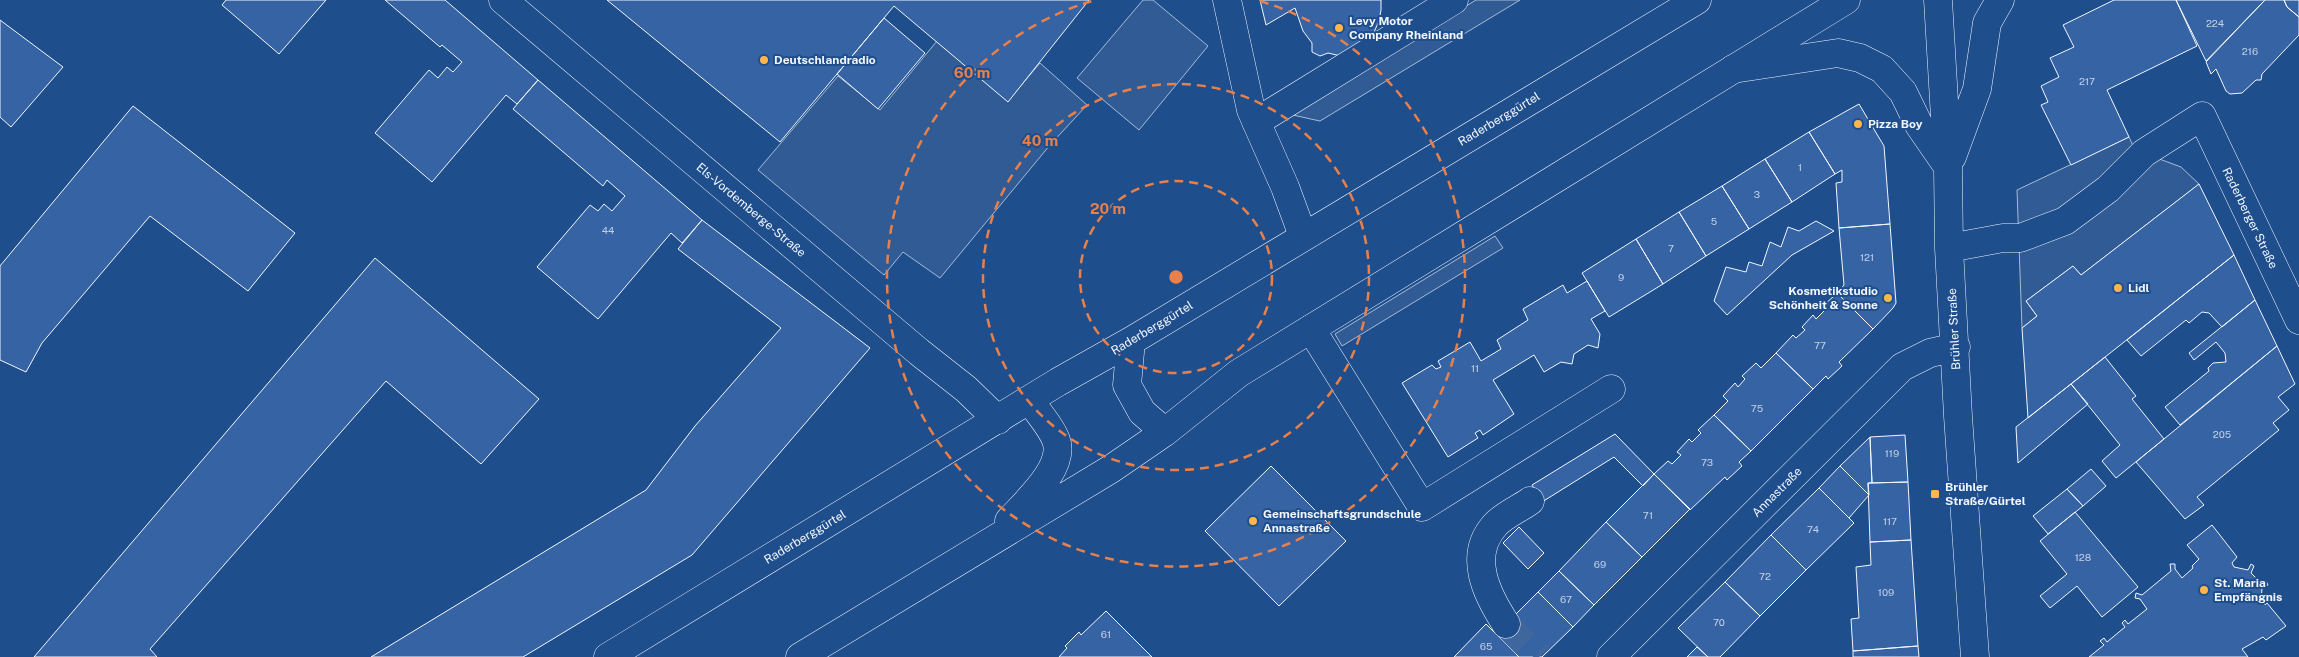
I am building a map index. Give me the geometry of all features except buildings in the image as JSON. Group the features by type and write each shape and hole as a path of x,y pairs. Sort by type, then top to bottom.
{"main road":[{"name":"Els-Vordemberge-Straße","path":"503,0 905,340 966,389 998,420"},
{"path":"1226,0 1251,110 1303,236"},
{"path":"1256,122 1454,0"},
{"name":"Raderberggürtel","path":"626,654 1030,400 1697,0"},
{"path":"800,657 995,537 1111,469 1165,432 1239,373 1846,0"},
{"name":"Brühler Straße","path":"1938,0 1948,168 1949,248 1956,347 1958,416 1975,657"},
{"path":"1948,168 1977,89 1987,23 2000,0"},
{"path":"1732,70 1838,53 1860,58 1882,69 1903,92 1919,125 1948,168"},
{"name":"Raderberger Straße","path":"1949,248 2003,238 2020,238 2065,222 2108,189 2144,153 2202,116 2299,320"},
{"path":"1311,329 1422,507 1611,389"},
{"path":"1131,341 1127,385 1142,412 1165,432"},
{"name":"Annastraße","path":"1611,657 1902,367 1930,353 1956,347"},
{"path":"995,537 1051,472 1058,458 1056,440 1030,400"},
{"path":"1506,624 1490,599 1482,578 1482,553 1485,539 1496,524 1530,501"}],"shaded area":[{"path":"1143,0 1153,0 1208,46 1139,130 1077,78"},
{"path":"1476,0 1520,0 1320,121 1288,114"},
{"path":"937,41 1008,101 1040,63 1087,105 1050,145 940,278 903,252 884,275 758,170 838,76 880,110"},
{"path":"2129,137 2135,150 2181,167 2199,184 2081,275 2073,266 2026,301 2037,316 2022,328 2017,190"},
{"path":"1495,236 1503,248 1342,346 1335,334"}],"tunnel":[{"path":"1506,624 1539,657"}],"place":[{"name":"Levy Motor Company Rheinland","path":"1339,28"},
{"name":"Deutschlandradio","path":"764,60"},
{"name":"Pizza Boy","path":"1858,124"},
{"name":"Lidl","path":"2118,288"},
{"name":"Kosmetikstudio Schönheit & Sonne","path":"1888,298"},
{"name":"Brühler Straße/Gürtel","path":"1935,494"},
{"name":"Gemeinschaftsgrundschule Annastraße","path":"1253,521"},
{"name":"St. Maria Empfängnis","path":"2204,590"}]}
